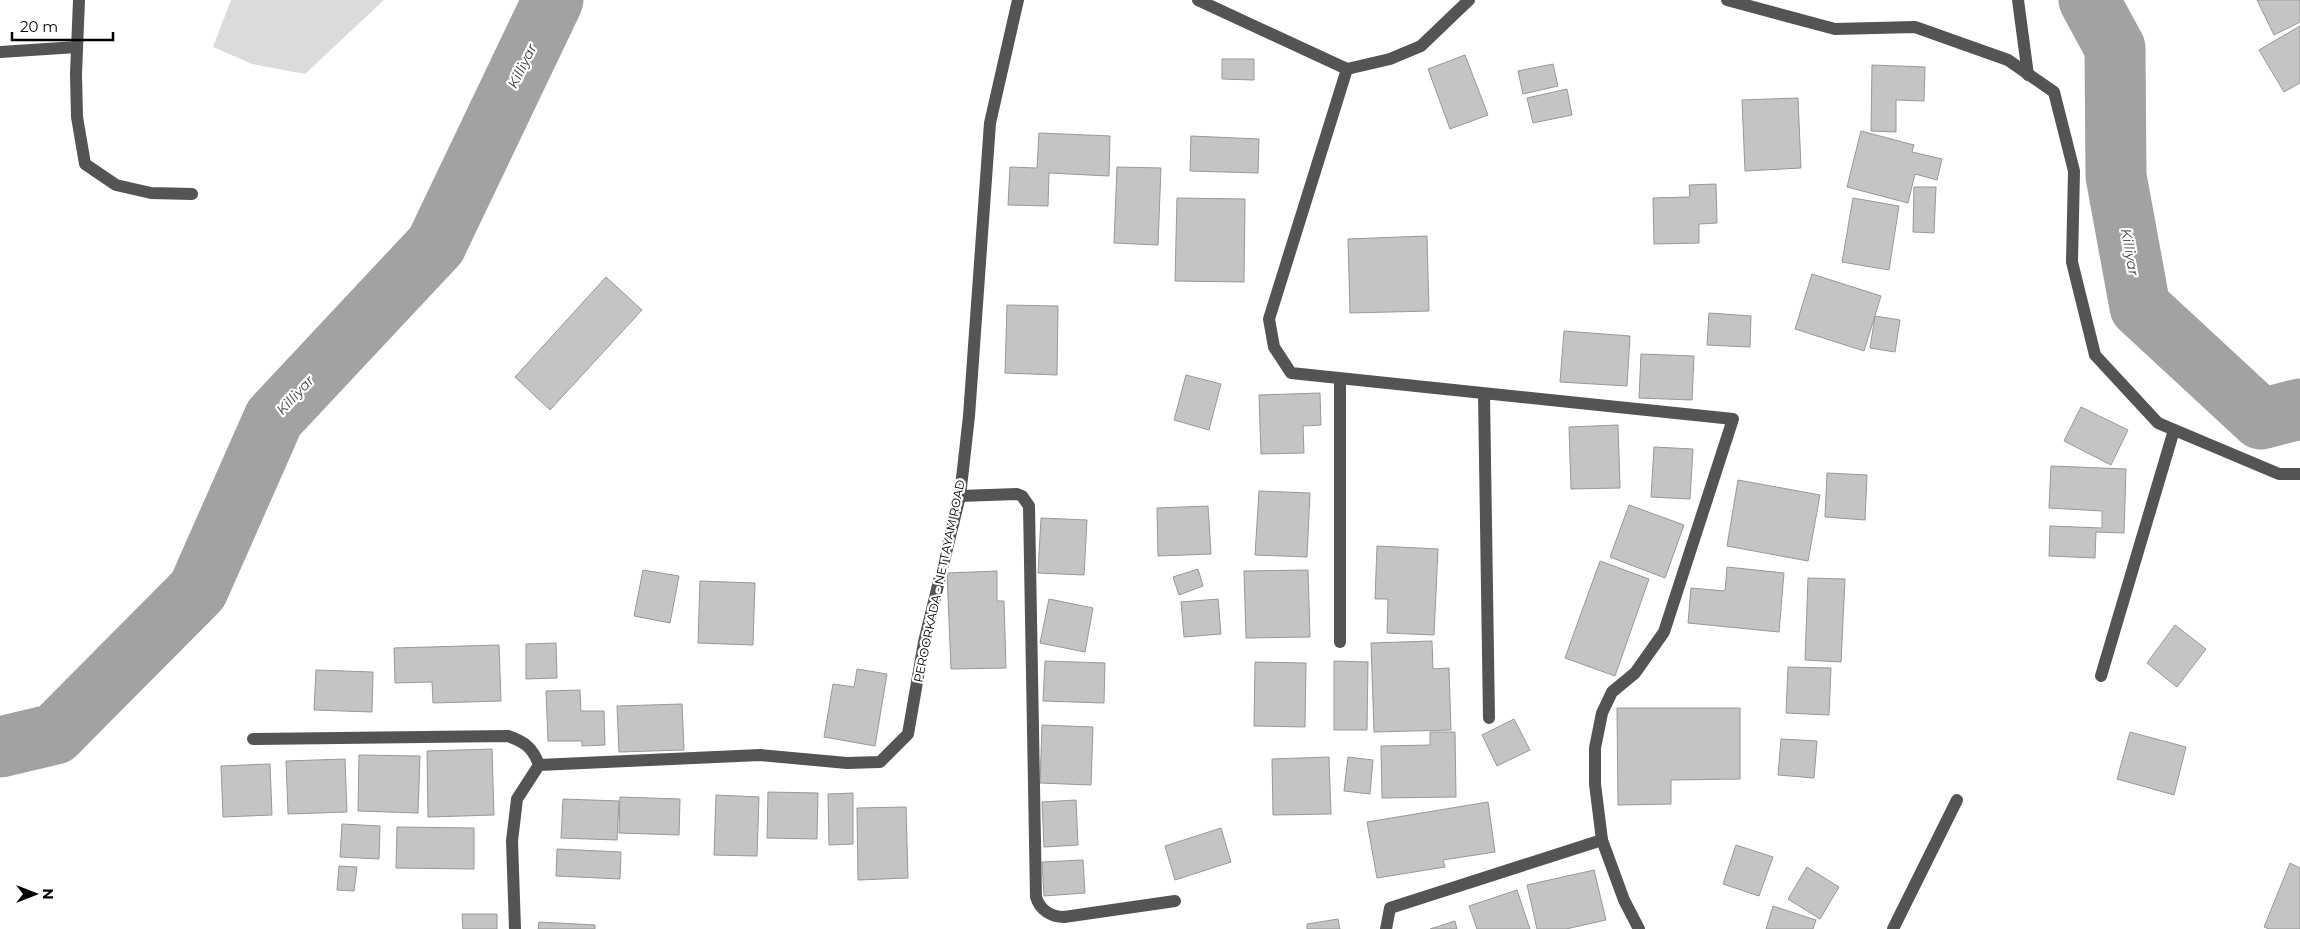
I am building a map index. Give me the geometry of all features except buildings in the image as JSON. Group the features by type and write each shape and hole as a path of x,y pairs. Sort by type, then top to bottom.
{"street":[{"path":"79,0 77,116 85,164 116,184 151,193 192,194"},
{"name":"PEROORKADA - NETTAYAM ROAD","path":"539,765 760,755 847,762 880,762 908,734 924,642 960,496 969,416 990,123 1018,0"},
{"path":"1198,0 1346,69 1390,59 1421,46 1469,0"},
{"path":"1727,0 1835,29 1915,27 2008,60 2054,92 2074,171 2072,262 2094,354 2158,423 2279,474 2300,474"},
{"path":"2018,0 2028,75"},
{"path":"0,52 77,48"},
{"path":"1346,69 1269,319 1274,347 1291,374 1733,419 1664,632 1636,673 1612,692 1602,714 1595,748 1595,784 1602,840 1624,900 1639,929"},
{"path":"1340,380 1340,642"},
{"path":"1484,394 1489,718"},
{"path":"2101,676 2174,430"},
{"path":"960,496 1017,494 1022,496 1028,506 1036,897 1040,906 1052,915 1064,917 1175,901"},
{"path":"252,739 508,736 524,742 534,752 539,765 517,799 512,841 515,929"},
{"path":"1893,929 1957,800"},
{"path":"1386,929 1390,908 1602,840"}],"shaded area":[{"path":"231,0 384,0 305,74 252,64 213,47"}],"waterway":[{"name":"Killiyar","path":"0,747 55,734 198,590 274,418 436,245 553,0"},
{"name":"Killiyar","path":"2089,0 2115,48 2116,176 2140,307 2261,419 2300,409"}]}
